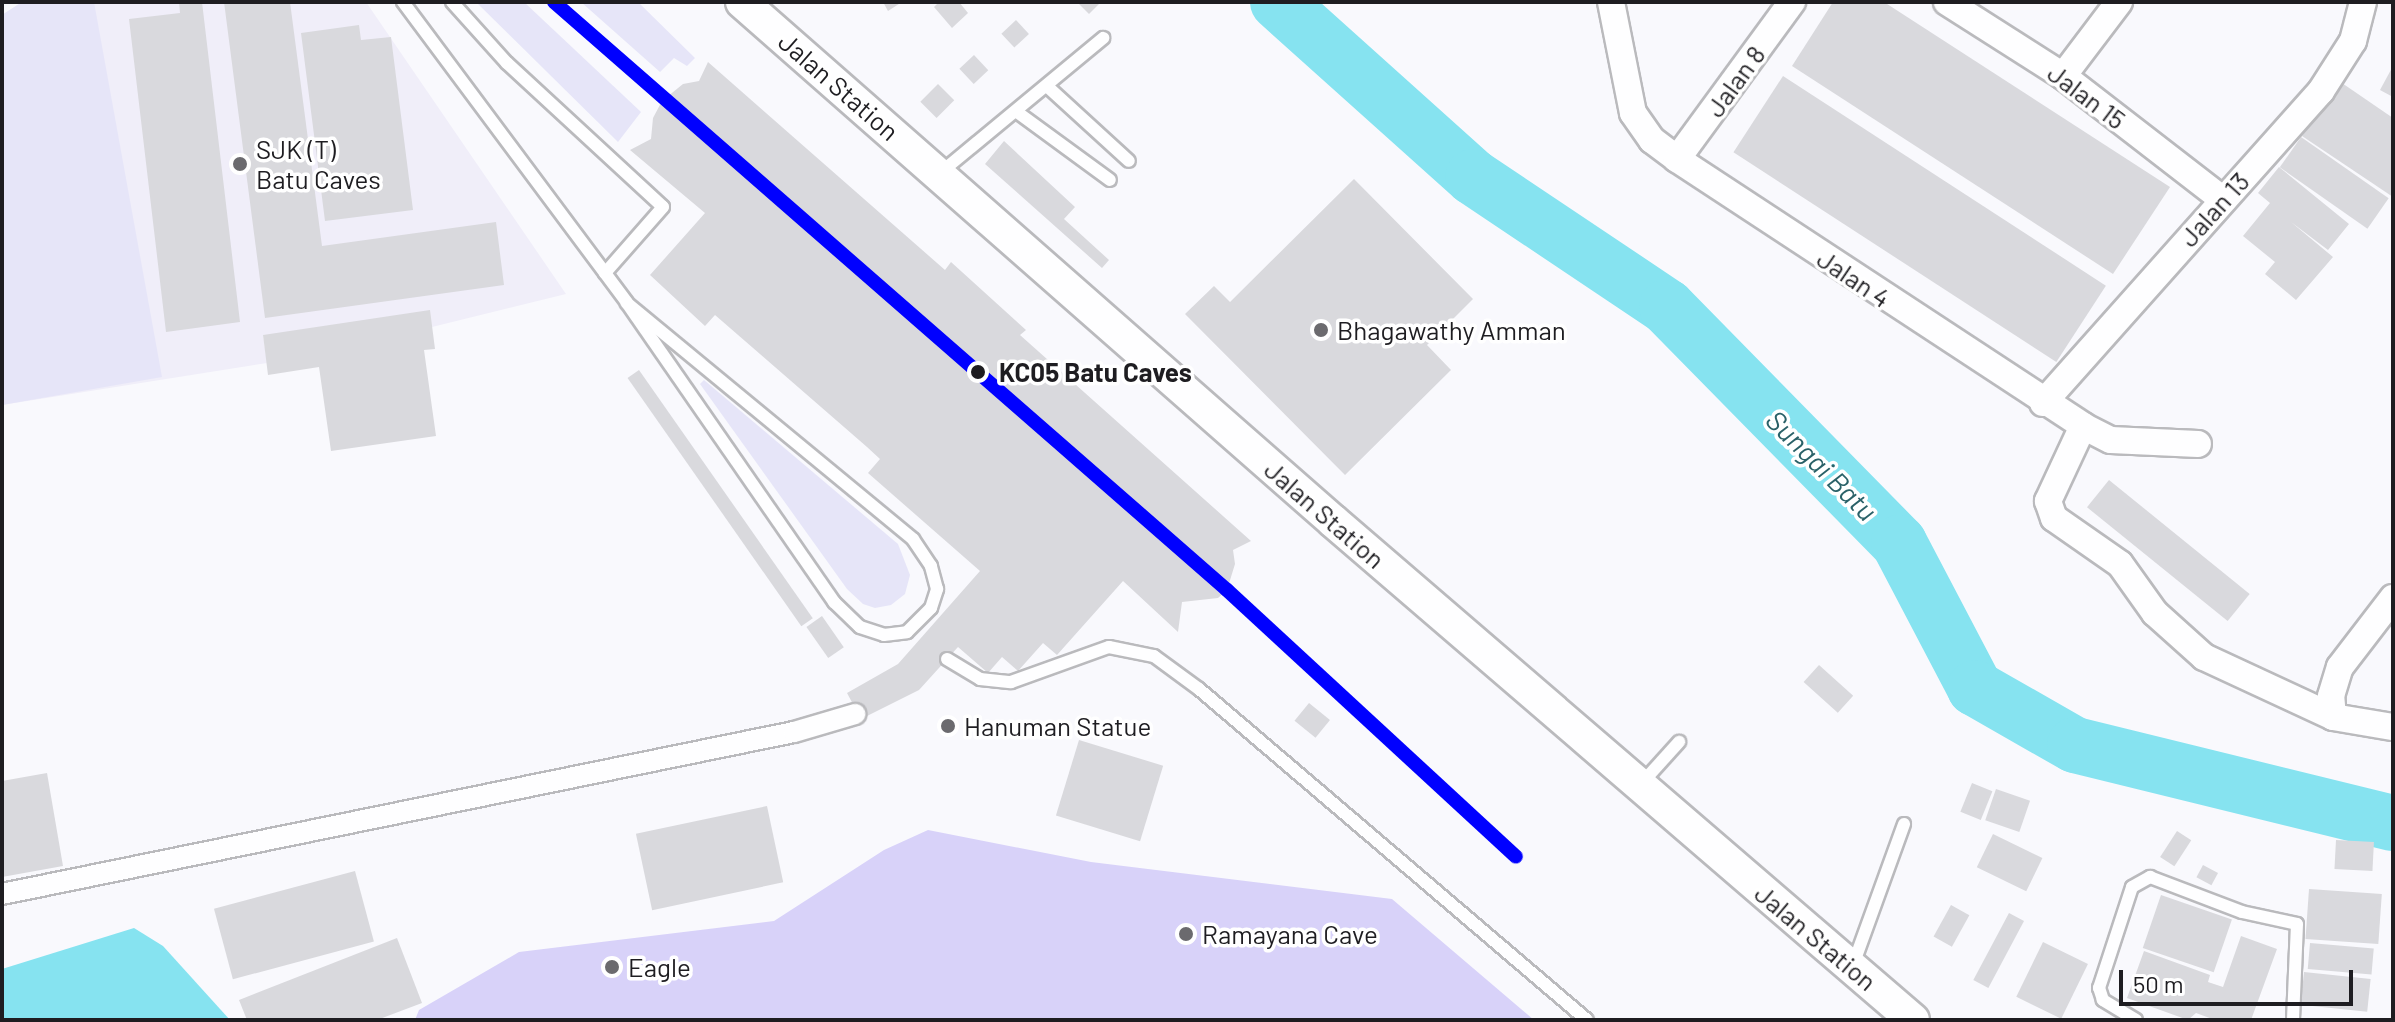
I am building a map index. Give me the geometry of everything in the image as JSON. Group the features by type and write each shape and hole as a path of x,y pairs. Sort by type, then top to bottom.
{"street":[{"name":"Jalan Station","path":"742,2 1639,787 1913,1020"},
{"name":"Jalan 4","path":"1611,2 1633,113 1652,140 1677,159 2043,403 2083,426 2111,440 2198,444"},
{"name":"Jalan 8","path":"1677,159 1792,2"},
{"name":"Jalan 15","path":"1947,2 2063,76 2222,199"},
{"path":"2063,76 2119,2"},
{"name":"Jalan 13","path":"2043,403 2321,91 2353,41 2363,2"},
{"path":"2083,426 2048,501 2054,518 2120,564 2155,613 2204,657 2333,717 2393,727"},
{"path":"2333,717 2331,696 2340,667 2393,598"},
{"path":"2,894 794,732 855,714"}],"lane":[{"path":"403,2 627,303 834,602 860,627 884,635 907,632 931,608 937,589 931,566 913,539 627,303"},
{"path":"452,2 507,63 663,207 605,273"},
{"path":"940,173 1049,88 1103,38"},
{"path":"1049,88 1129,161"},
{"path":"1017,112 1110,180"},
{"path":"907,632 919,640"},
{"path":"947,659 980,679 1011,682 1109,647 1154,656 1199,689 1587,1020"},
{"path":"1639,787 1679,742"},
{"path":"1852,968 1904,824"},
{"path":"2136,1020 2098,994 2132,887 2150,877 2242,912 2297,924 2293,1020"}],"shaded area":[{"name":"SJK (T) Batu Caves","path":"22,2 366,2 566,294 432,327 263,335 267,363 2,405 2,15"},
{"path":"22,2 94,2 162,377 2,405 2,15"},
{"path":"476,2 524,2 641,112 618,142"},
{"path":"581,2 638,2 695,58 687,66 674,58 660,72"},
{"path":"704,380 898,544 910,575 905,594 891,605 875,608 863,604 847,589 700,384"},
{"path":"928,830 1091,862 1392,899 1534,1020 415,1020 419,1010 519,952 774,921 884,850"}],"water":[{"path":"134,928 163,946 230,1020 2,1020 2,969"}],"building":[{"path":"179,2 202,2 240,322 166,332 129,19 180,13"},
{"path":"224,2 290,2 322,246 496,222 504,285 265,318"},
{"path":"883,2 902,2 888,11"},
{"path":"939,2 959,2 968,13 952,28 934,7"},
{"path":"1077,2 1101,2 1089,14"},
{"path":"1833,2 1884,2 2170,187 2113,274 1792,66"},
{"path":"1016,20 1029,34 1014,48 1001,34"},
{"path":"359,25 361,40 391,37 413,210 325,221 301,33"},
{"path":"974,55 988,70 974,84 959,69"},
{"path":"708,62 945,270 951,262 1026,330 1020,335 1251,541 1233,550 1235,564 1227,590 1218,598 1182,602 1178,632 1123,581 1057,655 1043,643 1018,671 1002,657 988,673 958,647 919,690 861,719 847,693 898,664 980,571 868,473 880,459 867,447 715,315 705,326 650,275 705,213 630,150 651,139 653,118 662,101 683,84 699,81"},
{"path":"2393,66 2393,97 2380,90"},
{"path":"1783,76 2106,286 2056,362 1733,152"},
{"path":"2339,81 2393,118 2393,197 2302,136"},
{"path":"938,84 954,100 937,118 920,102"},
{"path":"2301,137 2389,198 2367,229 2280,167"},
{"path":"1004,141 1075,207 1064,219 1109,260 1102,268 985,164"},
{"path":"2279,167 2349,224 2328,250 2291,222 2333,257 2296,300 2265,274 2275,262 2243,236 2270,203 2258,193"},
{"name":"Bhagawathy Amman","path":"1354,179 1473,299 1427,345 1451,370 1345,475 1185,314 1214,286 1230,302"},
{"path":"430,310 435,349 424,350 436,436 331,451 319,367 268,375 263,335"},
{"path":"639,370 813,618 801,626 628,378"},
{"path":"2109,480 2250,594 2228,621 2087,507"},
{"path":"822,616 844,647 828,658 806,627"},
{"path":"1819,665 1853,696 1838,713 1804,682"},
{"path":"1309,703 1330,720 1316,738 1295,721"},
{"path":"1079,740 1163,766 1140,841 1056,816"},
{"path":"47,773 63,866 2,877 2,781"},
{"path":"1972,783 1992,791 1981,820 1960,812"},
{"path":"1996,789 2030,801 2019,832 1985,820"},
{"path":"767,806 783,882 652,910 636,834"},
{"path":"2177,831 2191,840 2174,866 2160,857"},
{"path":"1993,834 2042,858 2026,891 1977,867"},
{"path":"2336,840 2374,842 2372,871 2334,869"},
{"path":"2203,865 2218,873 2211,885 2196,877"},
{"path":"355,871 374,942 233,979 214,909"},
{"path":"2309,889 2382,894 2378,944 2306,939"},
{"path":"2161,895 2232,919 2214,972 2143,948"},
{"path":"1951,905 1969,915 1952,947 1934,936"},
{"path":"2009,913 2024,921 1988,988 1973,980"},
{"path":"2241,936 2277,949 2251,1020 2215,1020 2196,1013 2188,1020 2127,998 2144,951 2210,975 2208,982 2223,987"},
{"path":"397,938 422,1003 377,1020 247,1020 239,1000"},
{"path":"2043,942 2088,964 2061,1019 2016,997"},
{"path":"2310,943 2374,949 2371,974 2308,969"},
{"path":"2304,972 2371,979 2367,1012 2301,1005"}],"waterway":[{"name":"Sungai Batu","path":"1278,2 1473,177 1667,307 1899,543 1975,688 2075,745 2393,823"}],"transit line":[{"path":"554,2 1227,590 1516,857"}],"place":[{"name":"SJK (T) Batu Caves","path":"240,164"},
{"name":"Bhagawathy Amman","path":"1321,330"},
{"name":"KC05 Batu Caves","path":"978,372"},
{"name":"Hanuman Statue","path":"948,726"},
{"name":"Ramayana Cave","path":"1186,934"},
{"name":"Eagle","path":"612,967"}]}
